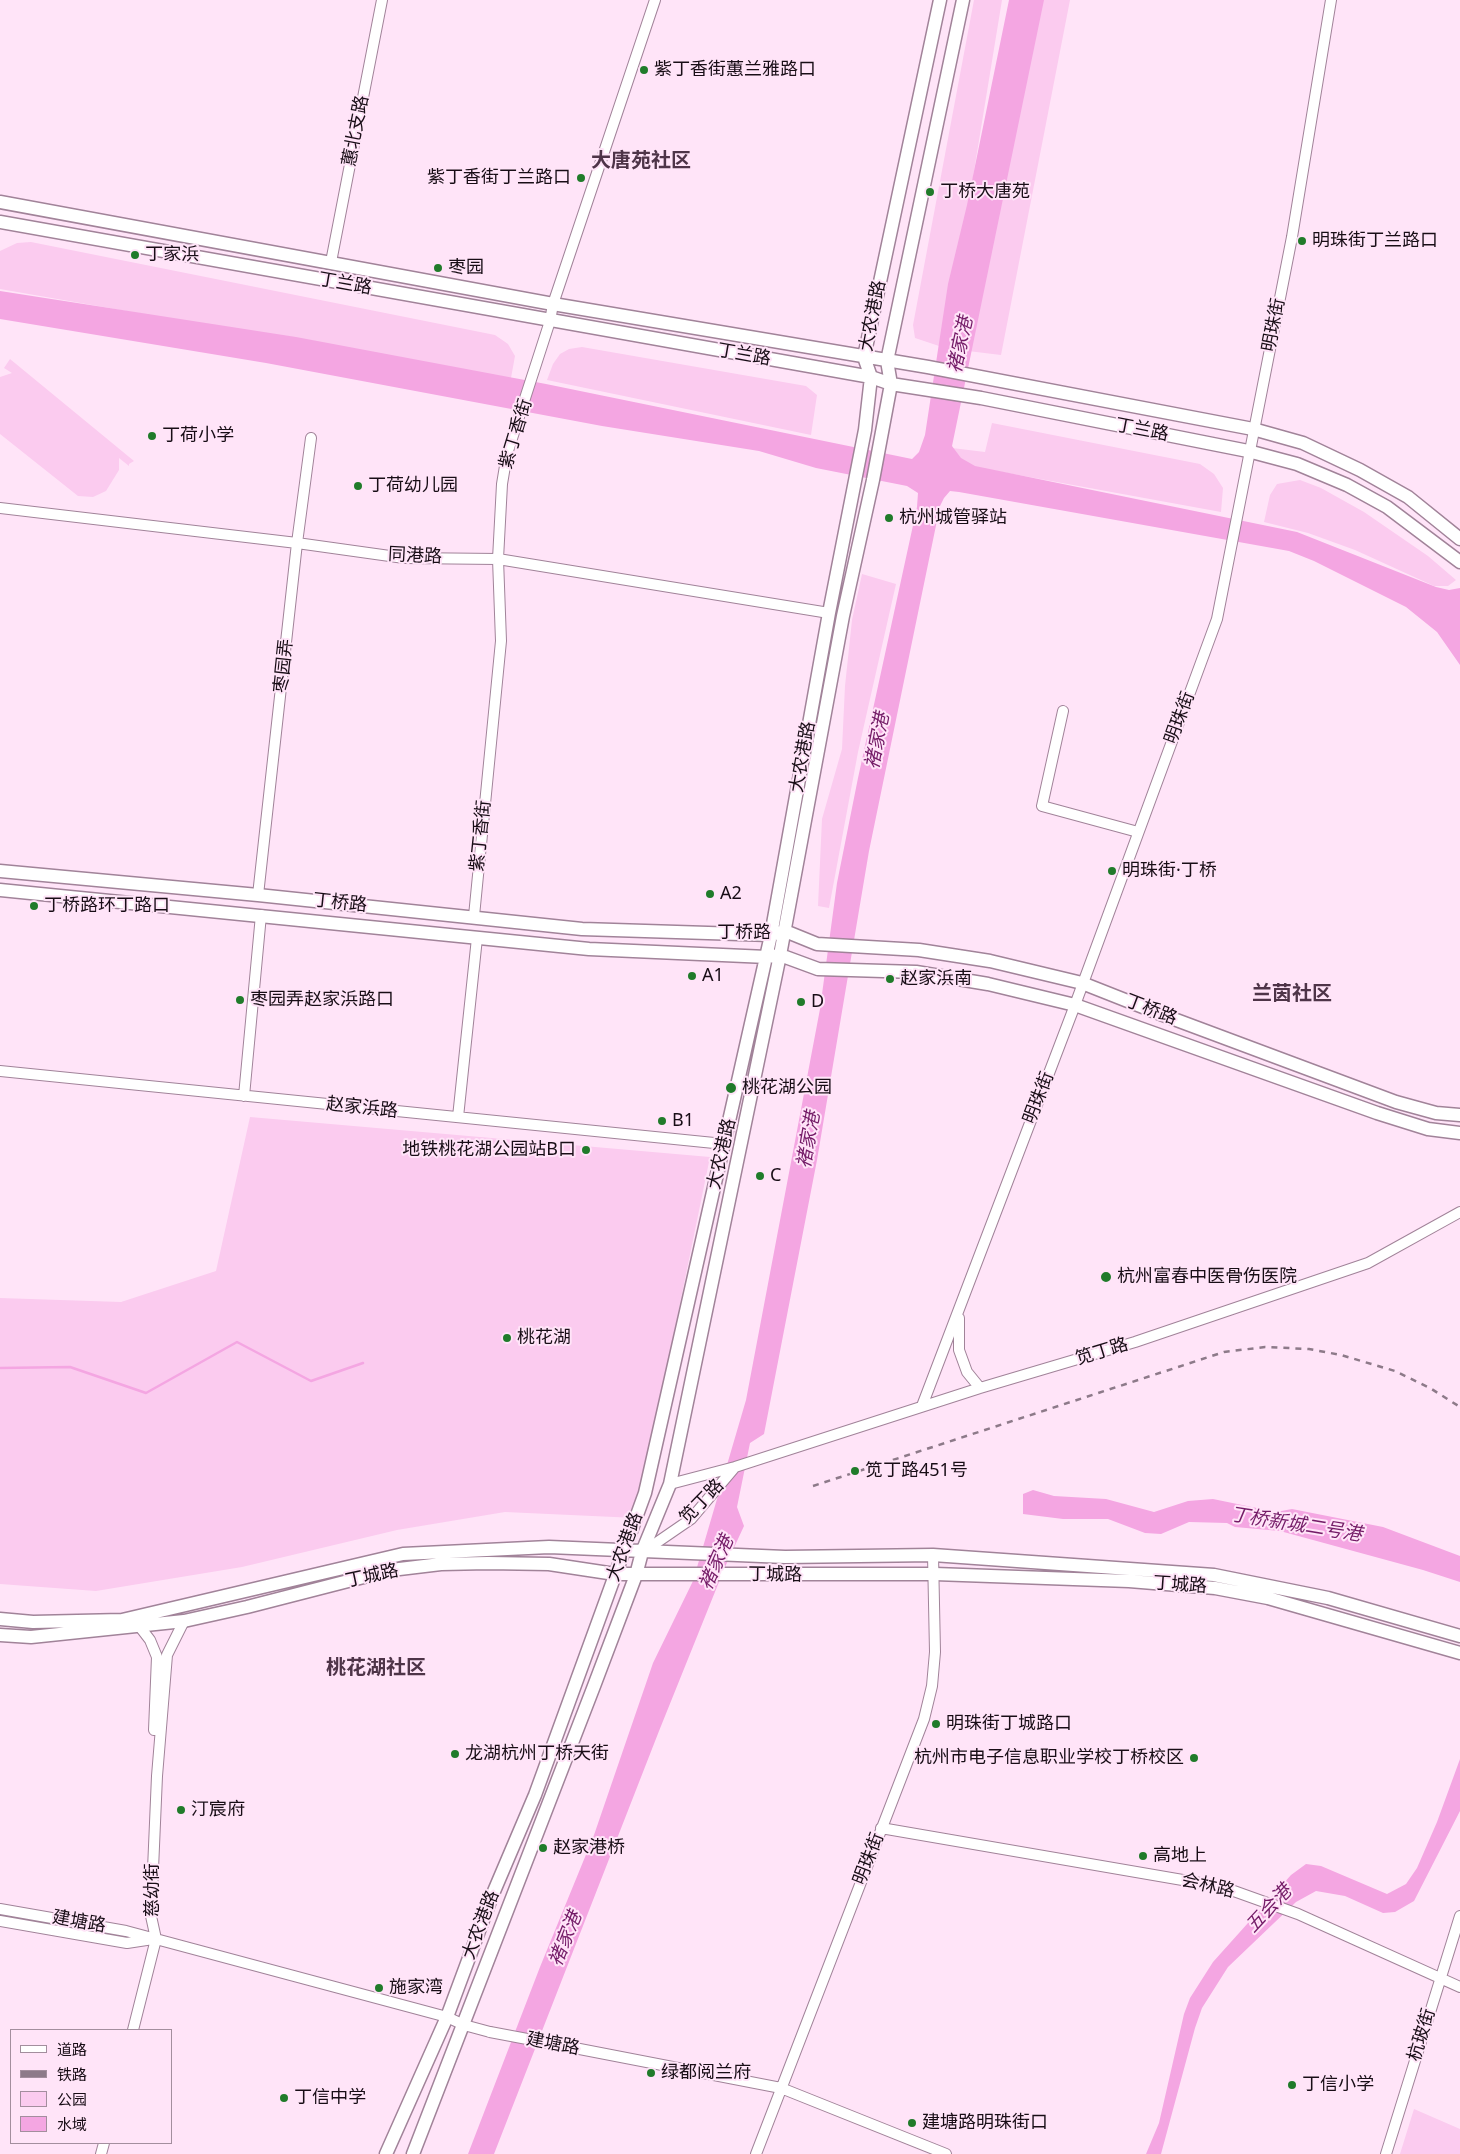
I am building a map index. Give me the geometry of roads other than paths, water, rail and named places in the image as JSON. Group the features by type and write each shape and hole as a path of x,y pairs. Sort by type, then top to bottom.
{"main road":[{"name":"大农港路","path":"386,2154 447,2016 492,1896 535,1796 645,1492 771,935 830,613 866,430 871,377 864,357 940,0"},
{"name":"大农港路","path":"413,2154 464,2026 636,1575 642,1552 670,1484 785,931 843,616 874,480 891,384 887,361 963,0"},
{"name":"丁兰路","path":"0,202 553,304 973,375 1253,429 1303,443 1360,470 1408,497 1460,539"},
{"name":"丁兰路","path":"0,222 871,377 891,384 927,388 981,398 1248,451 1297,464 1347,485 1387,507 1460,562"},
{"name":"丁桥路","path":"0,871 474,916 582,929 771,935 785,931 817,944 919,950 990,961 1082,983 1396,1102 1436,1113 1460,1115"},
{"name":"丁桥路","path":"0,890 589,949 766,957 780,955 818,969 916,972 988,984 1075,1005 1377,1114 1428,1130 1460,1133"},
{"name":"丁城路","path":"0,1619 33,1622 122,1620 404,1554 549,1547 642,1552 739,1554 785,1558 933,1555 1214,1575 1328,1598 1460,1636"},
{"name":"丁城路","path":"0,1635 31,1637 140,1627 184,1620 247,1607 391,1570 441,1564 549,1564 615,1574 636,1575 935,1574 1129,1581 1216,1588 1268,1598 1460,1653"}],"street":[{"name":"蕙北支路","path":"330,262 382,0"},
{"name":"紫丁香街","path":"474,916 501,641 498,559 502,484 507,454 533,378 550,321 553,304 655,0"},
{"name":"明珠街","path":"922,1406 1075,1005 1217,619 1248,451 1292,237 1330,0"},
{"name":"枣园弄","path":"258,895 297,543 311,438"},
{"name":"同港路","path":"0,508 297,543 404,558 498,559 830,613"},
{"path":"1063,711 1042,806 1138,832"},
{"path":"244,1096 260,915"},
{"path":"458,1117 477,938"},
{"name":"赵家浜路","path":"0,1071 724,1144"},
{"name":"笕丁路","path":"670,1484 735,1467 922,1406 1135,1342 1368,1263 1460,1212"},
{"path":"962,1299 957,1327 958,1350 967,1372 980,1388"},
{"name":"笕丁路","path":"642,1552 691,1519 735,1467"},
{"name":"明珠街","path":"756,2154 924,1719 932,1686 935,1652 935,1574 933,1555"},
{"name":"慈幼街","path":"133,2029 156,1939 151,1916 157,1776 167,1655 184,1620"},
{"name":"慈幼街","path":"140,1627 150,1640 157,1657 153,1760 157,1776"},
{"name":"会林路","path":"881,1828 1232,1890 1298,1914 1460,1987"},
{"name":"建塘路","path":"0,1909 126,1930 447,2016 464,2026 490,2032 781,2088 946,2154"},
{"name":"杭玻街","path":"1386,2154 1439,1978 1460,1916"},
{"name":"建塘路","path":"0,1921 127,1943 156,1939"}],"water":[{"name":"褚家港","path":"1009,0 1044,0 952,446 961,458 975,466 1297,532 1436,587 1449,590 1460,588 1460,665 1437,632 1406,607 1314,561 1289,551 959,492 950,491 944,498 940,506 869,851 817,1160 764,1434 750,1443 737,1507 744,1526 725,1567 659,1731 494,2154 468,2154 540,1967 594,1835 653,1663 693,1581 746,1400 820,1009 837,883 917,507 918,493 907,486 816,468 759,451 602,426 266,363 0,319 0,291 296,337 546,384 912,459 919,452 925,435 948,284 967,205"},
{"name":"丁桥新城二号港","path":"1033,1490 1054,1496 1106,1499 1154,1512 1188,1501 1213,1499 1276,1512 1292,1509 1383,1527 1460,1556 1460,1582 1280,1531 1235,1527 1227,1523 1189,1522 1161,1534 1145,1533 1108,1519 1063,1519 1023,1514 1023,1494"},
{"name":"五会港","path":"1460,1759 1460,1811 1414,1901 1395,1912 1383,1913 1345,1896 1316,1891 1296,1902 1228,1967 1202,2008 1161,2154 1146,2154 1159,2123 1184,2014 1190,1998 1213,1962 1291,1875 1306,1864 1321,1866 1387,1894 1406,1884 1417,1868 1437,1822"}],"waterway":[{"path":"0,1368 70,1367 146,1393 237,1342 311,1381 363,1363"}],"railway":[{"path":"813,1486 1224,1352 1265,1347 1309,1349 1341,1355 1395,1371 1430,1388 1460,1407"}],"place":[{"name":"紫丁香街蕙兰雅路口","path":"644,70"},
{"name":"紫丁香街丁兰路口","path":"581,178"},
{"name":"丁桥大唐苑","path":"930,192"},
{"name":"明珠街丁兰路口","path":"1302,241"},
{"name":"丁家浜","path":"135,255"},
{"name":"枣园","path":"438,268"},
{"name":"丁荷小学","path":"152,436"},
{"name":"丁荷幼儿园","path":"358,486"},
{"name":"杭州城管驿站","path":"889,518"},
{"name":"明珠街·丁桥","path":"1112,871"},
{"name":"A2","path":"710,894"},
{"name":"丁桥路环丁路口","path":"34,906"},
{"name":"A1","path":"692,976"},
{"name":"赵家浜南","path":"890,979"},
{"name":"枣园弄赵家浜路口","path":"240,1000"},
{"name":"D","path":"801,1002"},
{"name":"桃花湖公园","path":"731,1088"},
{"name":"B1","path":"662,1121"},
{"name":"地铁桃花湖公园站B口","path":"586,1150"},
{"name":"C","path":"760,1176"},
{"name":"杭州富春中医骨伤医院","path":"1106,1277"},
{"name":"桃花湖","path":"507,1338"},
{"name":"笕丁路451号","path":"855,1471"},
{"name":"明珠街丁城路口","path":"936,1724"},
{"name":"龙湖杭州丁桥天街","path":"455,1754"},
{"name":"杭州市电子信息职业学校丁桥校区","path":"1194,1758"},
{"name":"汀宸府","path":"181,1810"},
{"name":"赵家港桥","path":"543,1848"},
{"name":"高地上","path":"1143,1856"},
{"name":"施家湾","path":"379,1988"},
{"name":"绿都阅兰府","path":"651,2073"},
{"name":"丁信小学","path":"1292,2085"},
{"name":"丁信中学","path":"284,2098"},
{"name":"建塘路明珠街口","path":"912,2123"}],"district":[{"name":"大唐苑社区","path":"641,161"},
{"name":"兰茵社区","path":"1292,994"},
{"name":"桃花湖社区","path":"376,1668"}]}
